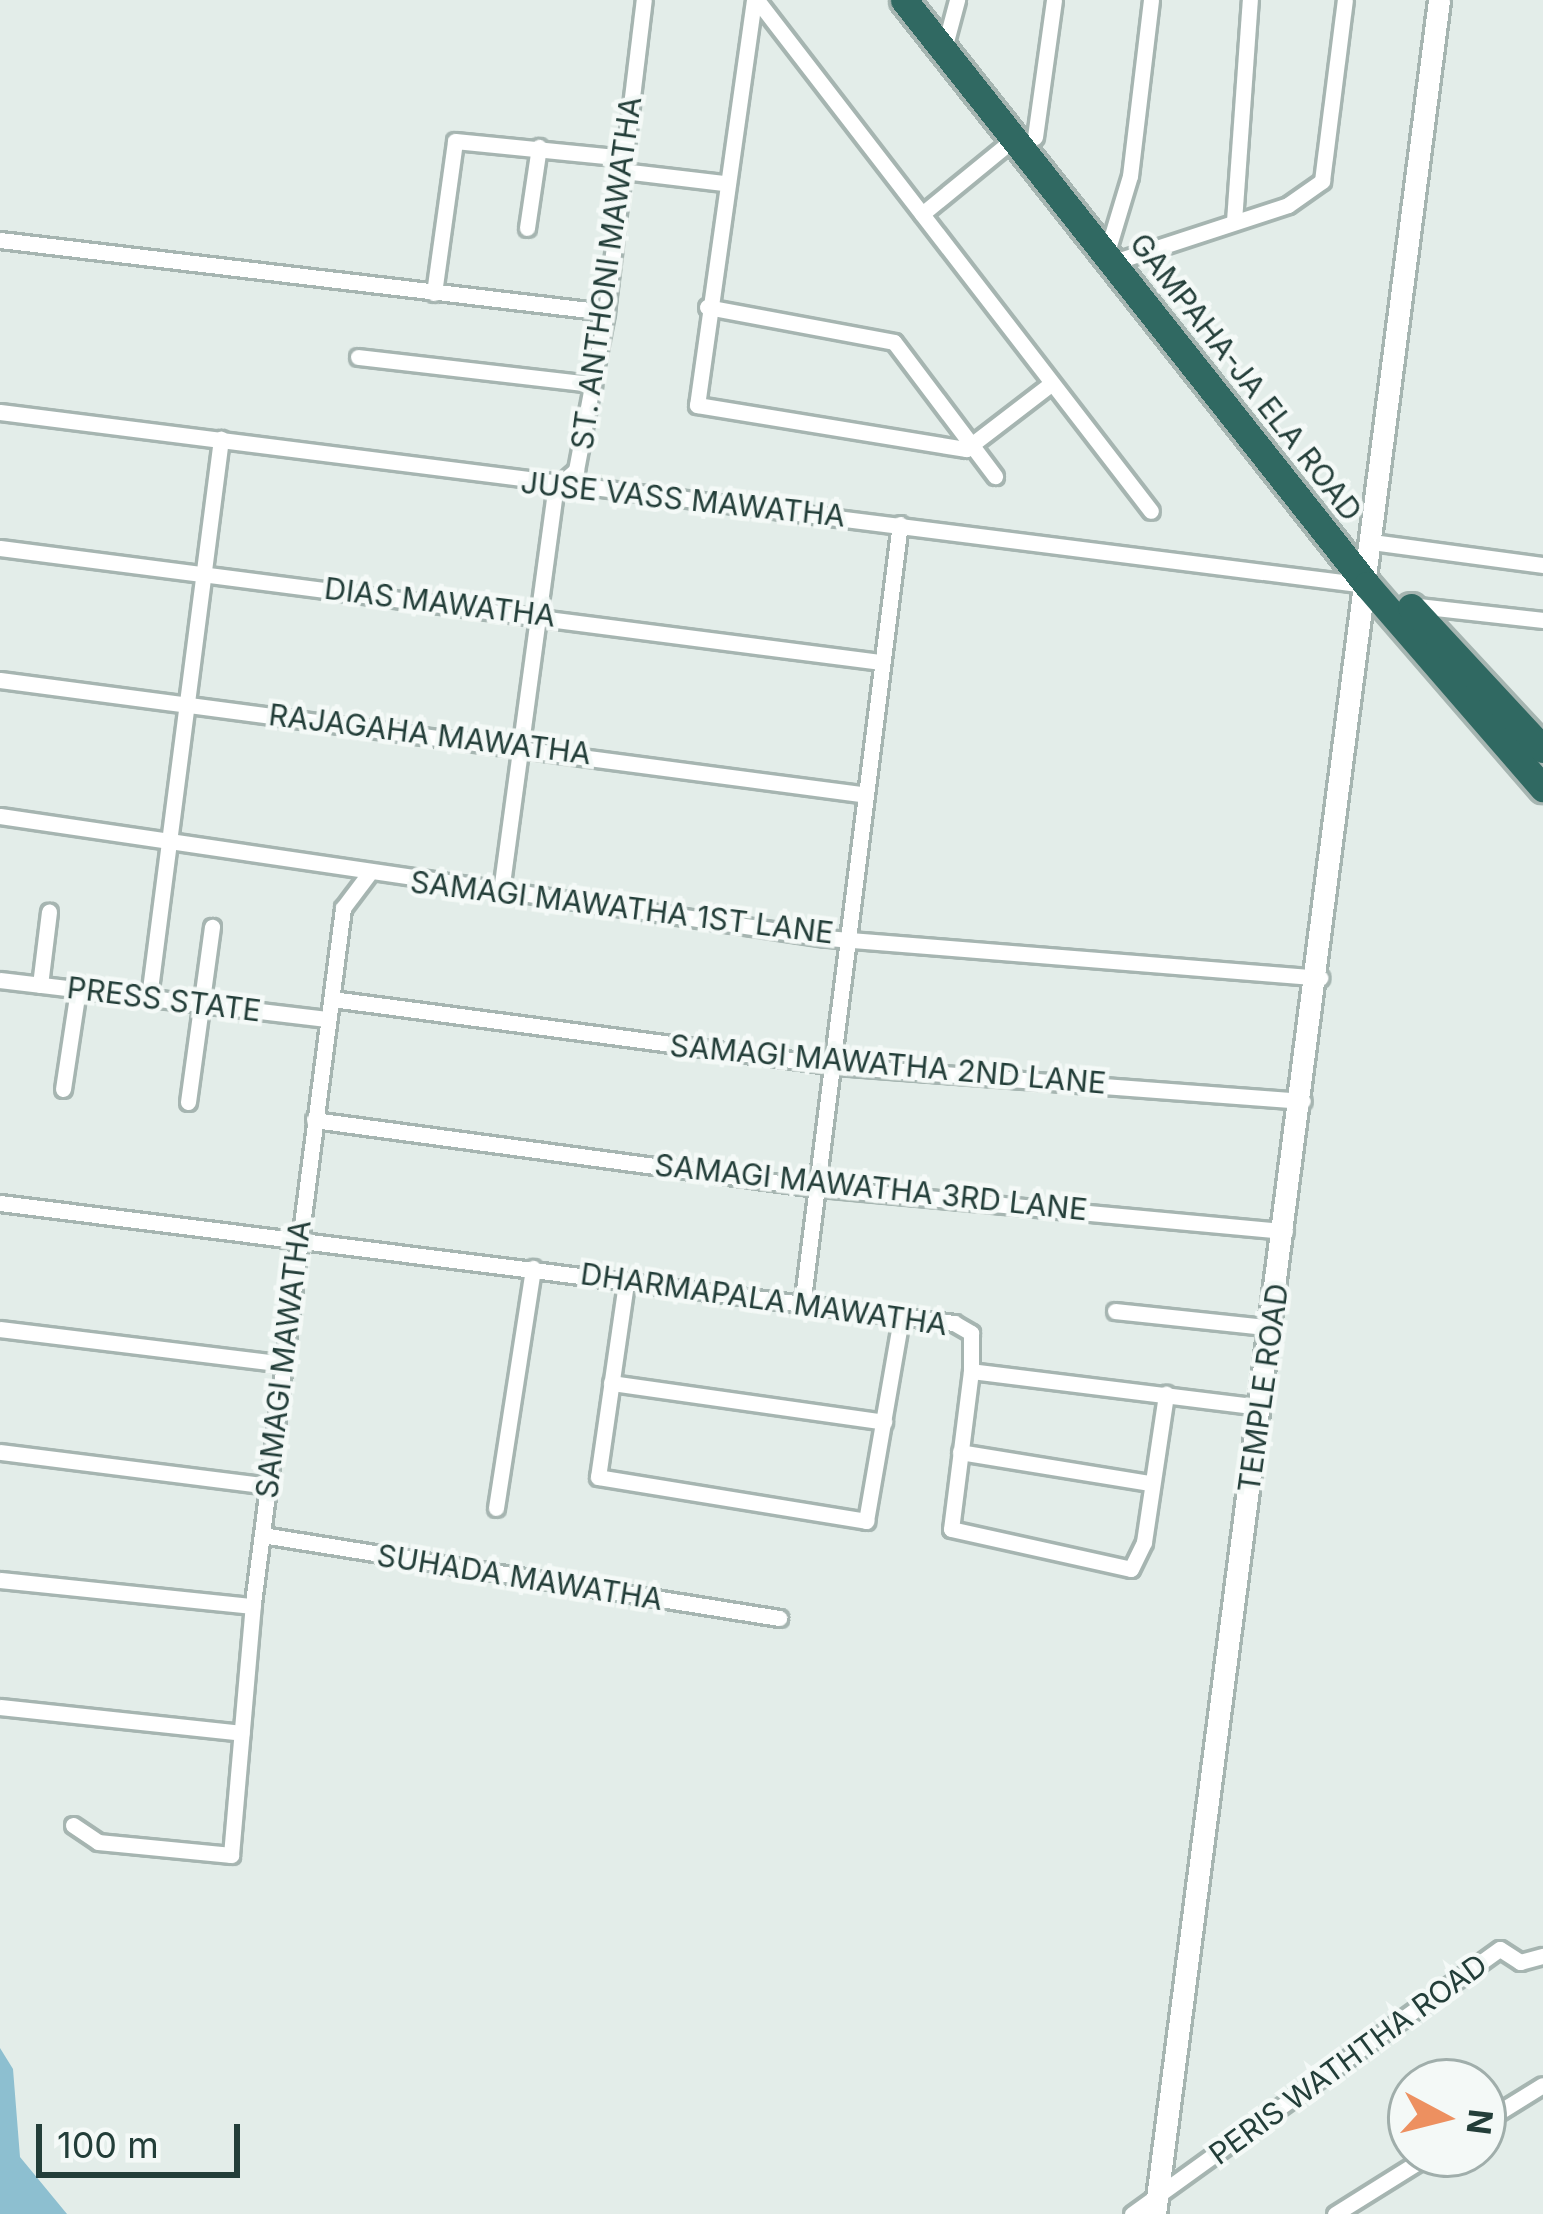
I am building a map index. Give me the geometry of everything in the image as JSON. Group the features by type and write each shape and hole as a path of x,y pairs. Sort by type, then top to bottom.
{"highway":[{"name":"GAMPAHA-JA ELA ROAD","path":"904,0 948,41 1369,563 1543,788"},
{"name":"GAMPAHA-JA ELA ROAD","path":"924,0 948,41"},
{"name":"GAMPAHA-JA ELA ROAD","path":"1369,563 1543,749"}],"street":[{"name":"ST. ANTHONI MAWATHA","path":"501,891 556,485 576,470 606,313 644,0"},
{"path":"755,0 724,184 697,405 976,447 1052,383"},
{"path":"755,0 1151,511"},
{"path":"948,41 957,0"},
{"path":"922,214 1025,137 1054,0"},
{"path":"1151,0 1116,252 1288,205 1322,181 1345,0"},
{"path":"1234,221 1250,0"},
{"name":"TEMPLE ROAD","path":"1156,2208 1212,1724 1274,1328 1320,978 1439,0"},
{"path":"434,293 455,141 539,147 724,184"},
{"path":"527,228 539,147"},
{"path":"0,240 606,313"},
{"path":"707,307 894,342 995,476"},
{"path":"358,357 593,384"},
{"name":"JUSE VASS MAWATHA","path":"0,412 556,485 900,524 1369,563 1543,565"},
{"path":"148,997 221,440"},
{"path":"802,1306 837,1066 844,938 860,794 900,524"},
{"name":"DIAS MAWATHA","path":"0,548 540,613 880,662"},
{"path":"1408,605 1543,620"},
{"name":"RAJAGAHA MAWATHA","path":"0,680 518,743 860,794"},
{"name":"SAMAGI MAWATHA 1ST LANE","path":"0,816 368,875 844,938 1320,978"},
{"name":"SAMAGI MAWATHA","path":"73,1825 98,1842 231,1855 253,1606 343,908 368,875"},
{"path":"40,985 49,912"},
{"path":"188,1102 212,926"},
{"name":"PRESS STATE","path":"0,980 328,1019"},
{"path":"63,1089 78,990"},
{"name":"SAMAGI MAWATHA 2ND LANE","path":"332,999 837,1066 1303,1101"},
{"name":"SAMAGI MAWATHA 3RD LANE","path":"314,1120 821,1188 1286,1232"},
{"name":"DHARMAPALA MAWATHA","path":"0,1203 966,1326 971,1371 1261,1407"},
{"path":"496,1508 533,1268"},
{"path":"626,1283 598,1477 688,1497 866,1521 901,1318"},
{"path":"1115,1311 1274,1328"},
{"path":"0,1329 284,1364"},
{"path":"971,1371 955,1534 1088,1563 1138,1564 1166,1394"},
{"path":"611,1383 884,1422"},
{"path":"0,1452 268,1486"},
{"path":"960,1452 1150,1483"},
{"name":"SUHADA MAWATHA","path":"262,1535 779,1618"},
{"path":"0,1580 253,1606"},
{"path":"0,1707 242,1733"},
{"name":"PERIS WATHTHA ROAD","path":"1156,2208 1500,1948 1520,1962 1543,1956"},
{"path":"1507,2107 1543,2085"},
{"path":"1335,2214 1393,2178"},
{"path":"1132,2214 1156,2208"}],"water":[{"path":"0,2048 13,2069 20,2157 67,2214 0,2214"}]}
